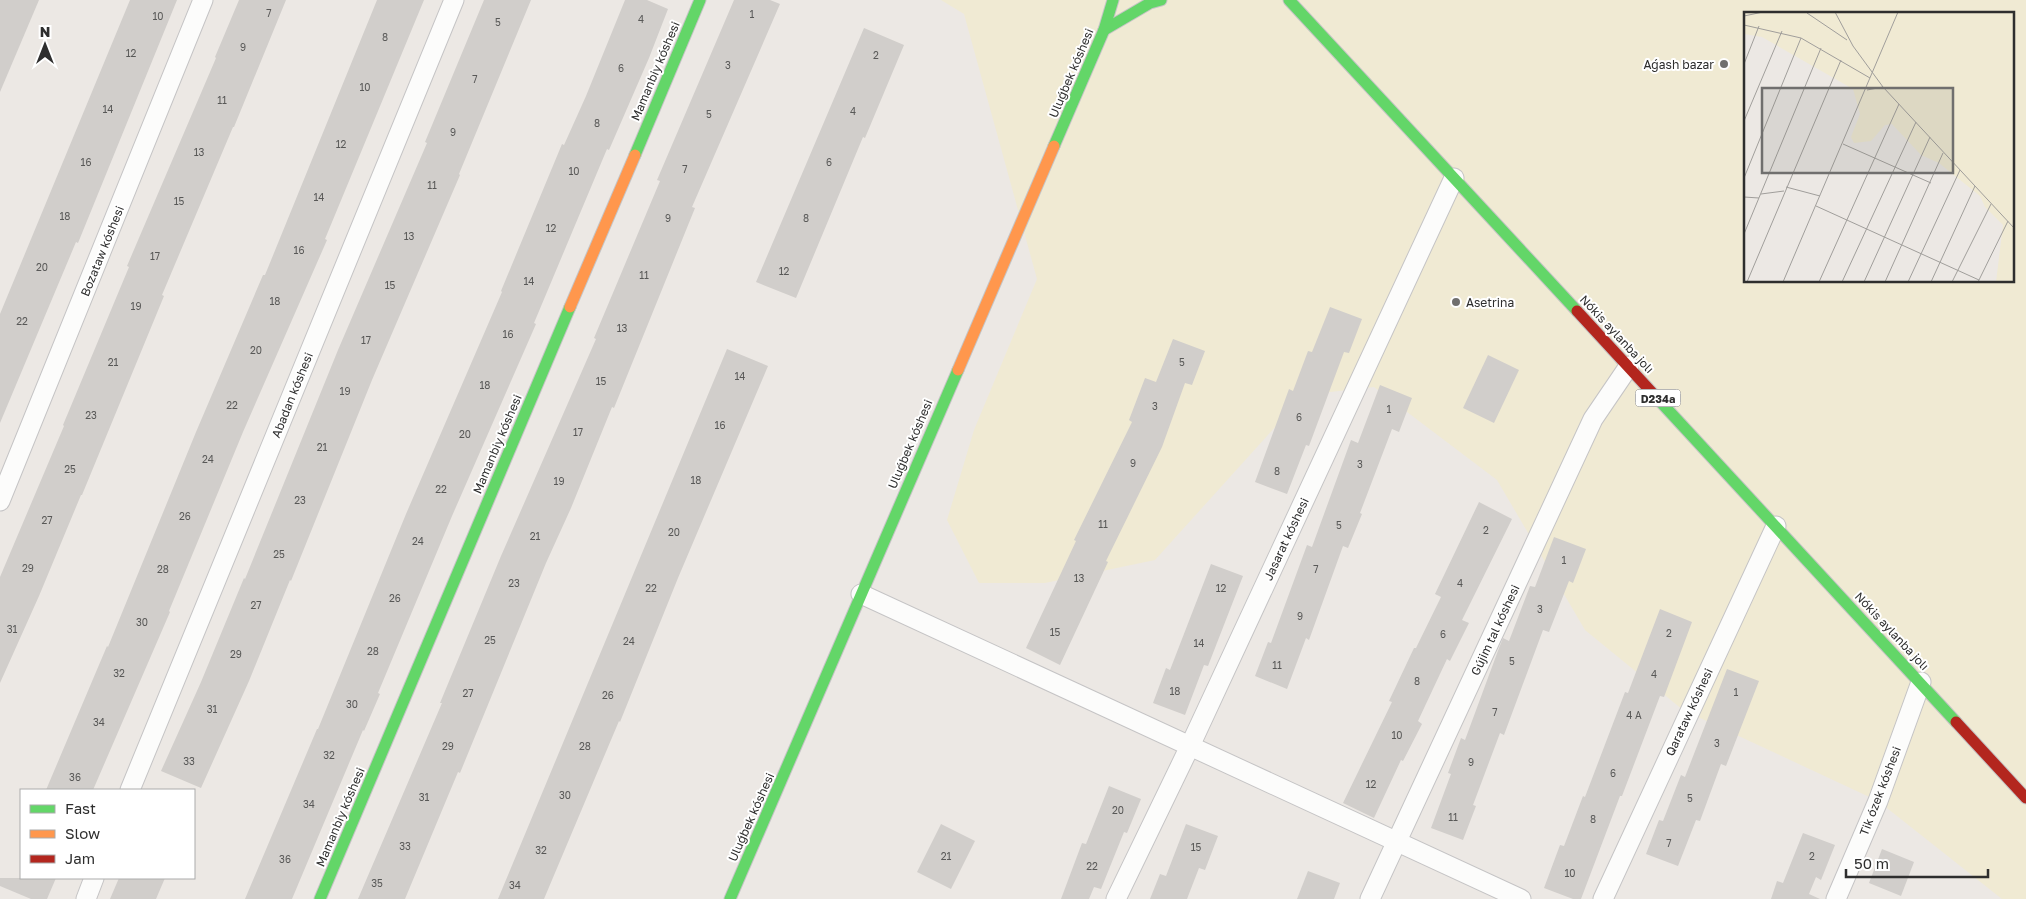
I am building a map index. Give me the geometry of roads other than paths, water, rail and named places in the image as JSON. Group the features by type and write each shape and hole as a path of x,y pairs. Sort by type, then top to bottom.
{"street":[{"name":"Bozataw kóshesi","path":"0,501 203,0"},
{"name":"Abadan kóshesi","path":"130,789 454,0"},
{"name":"Mamanbiy kóshesi","path":"320,899 700,0"},
{"name":"Uluǵbek kóshesi","path":"730,899 1104,30 1113,0"},
{"path":"1104,30 1150,4 1161,0"},
{"name":"Nókis aylanba jolı","path":"1289,0 2026,798"},
{"name":"Jasarat kóshesi","path":"1116,899 1190,746 1454,178"},
{"name":"Gújim tal kóshesi","path":"1370,899 1593,419 1629,366"},
{"name":"Qarataw kóshesi","path":"1603,899 1776,526"},
{"path":"861,594 1521,899"},
{"name":"Tik ózek kóshesi","path":"1836,899 1878,801 1920,682"},
{"path":"86,899 94,879"}],"place":[{"name":"Aǵash bazar","path":"1724,64"},
{"name":"Asetrina","path":"1456,302"}]}
